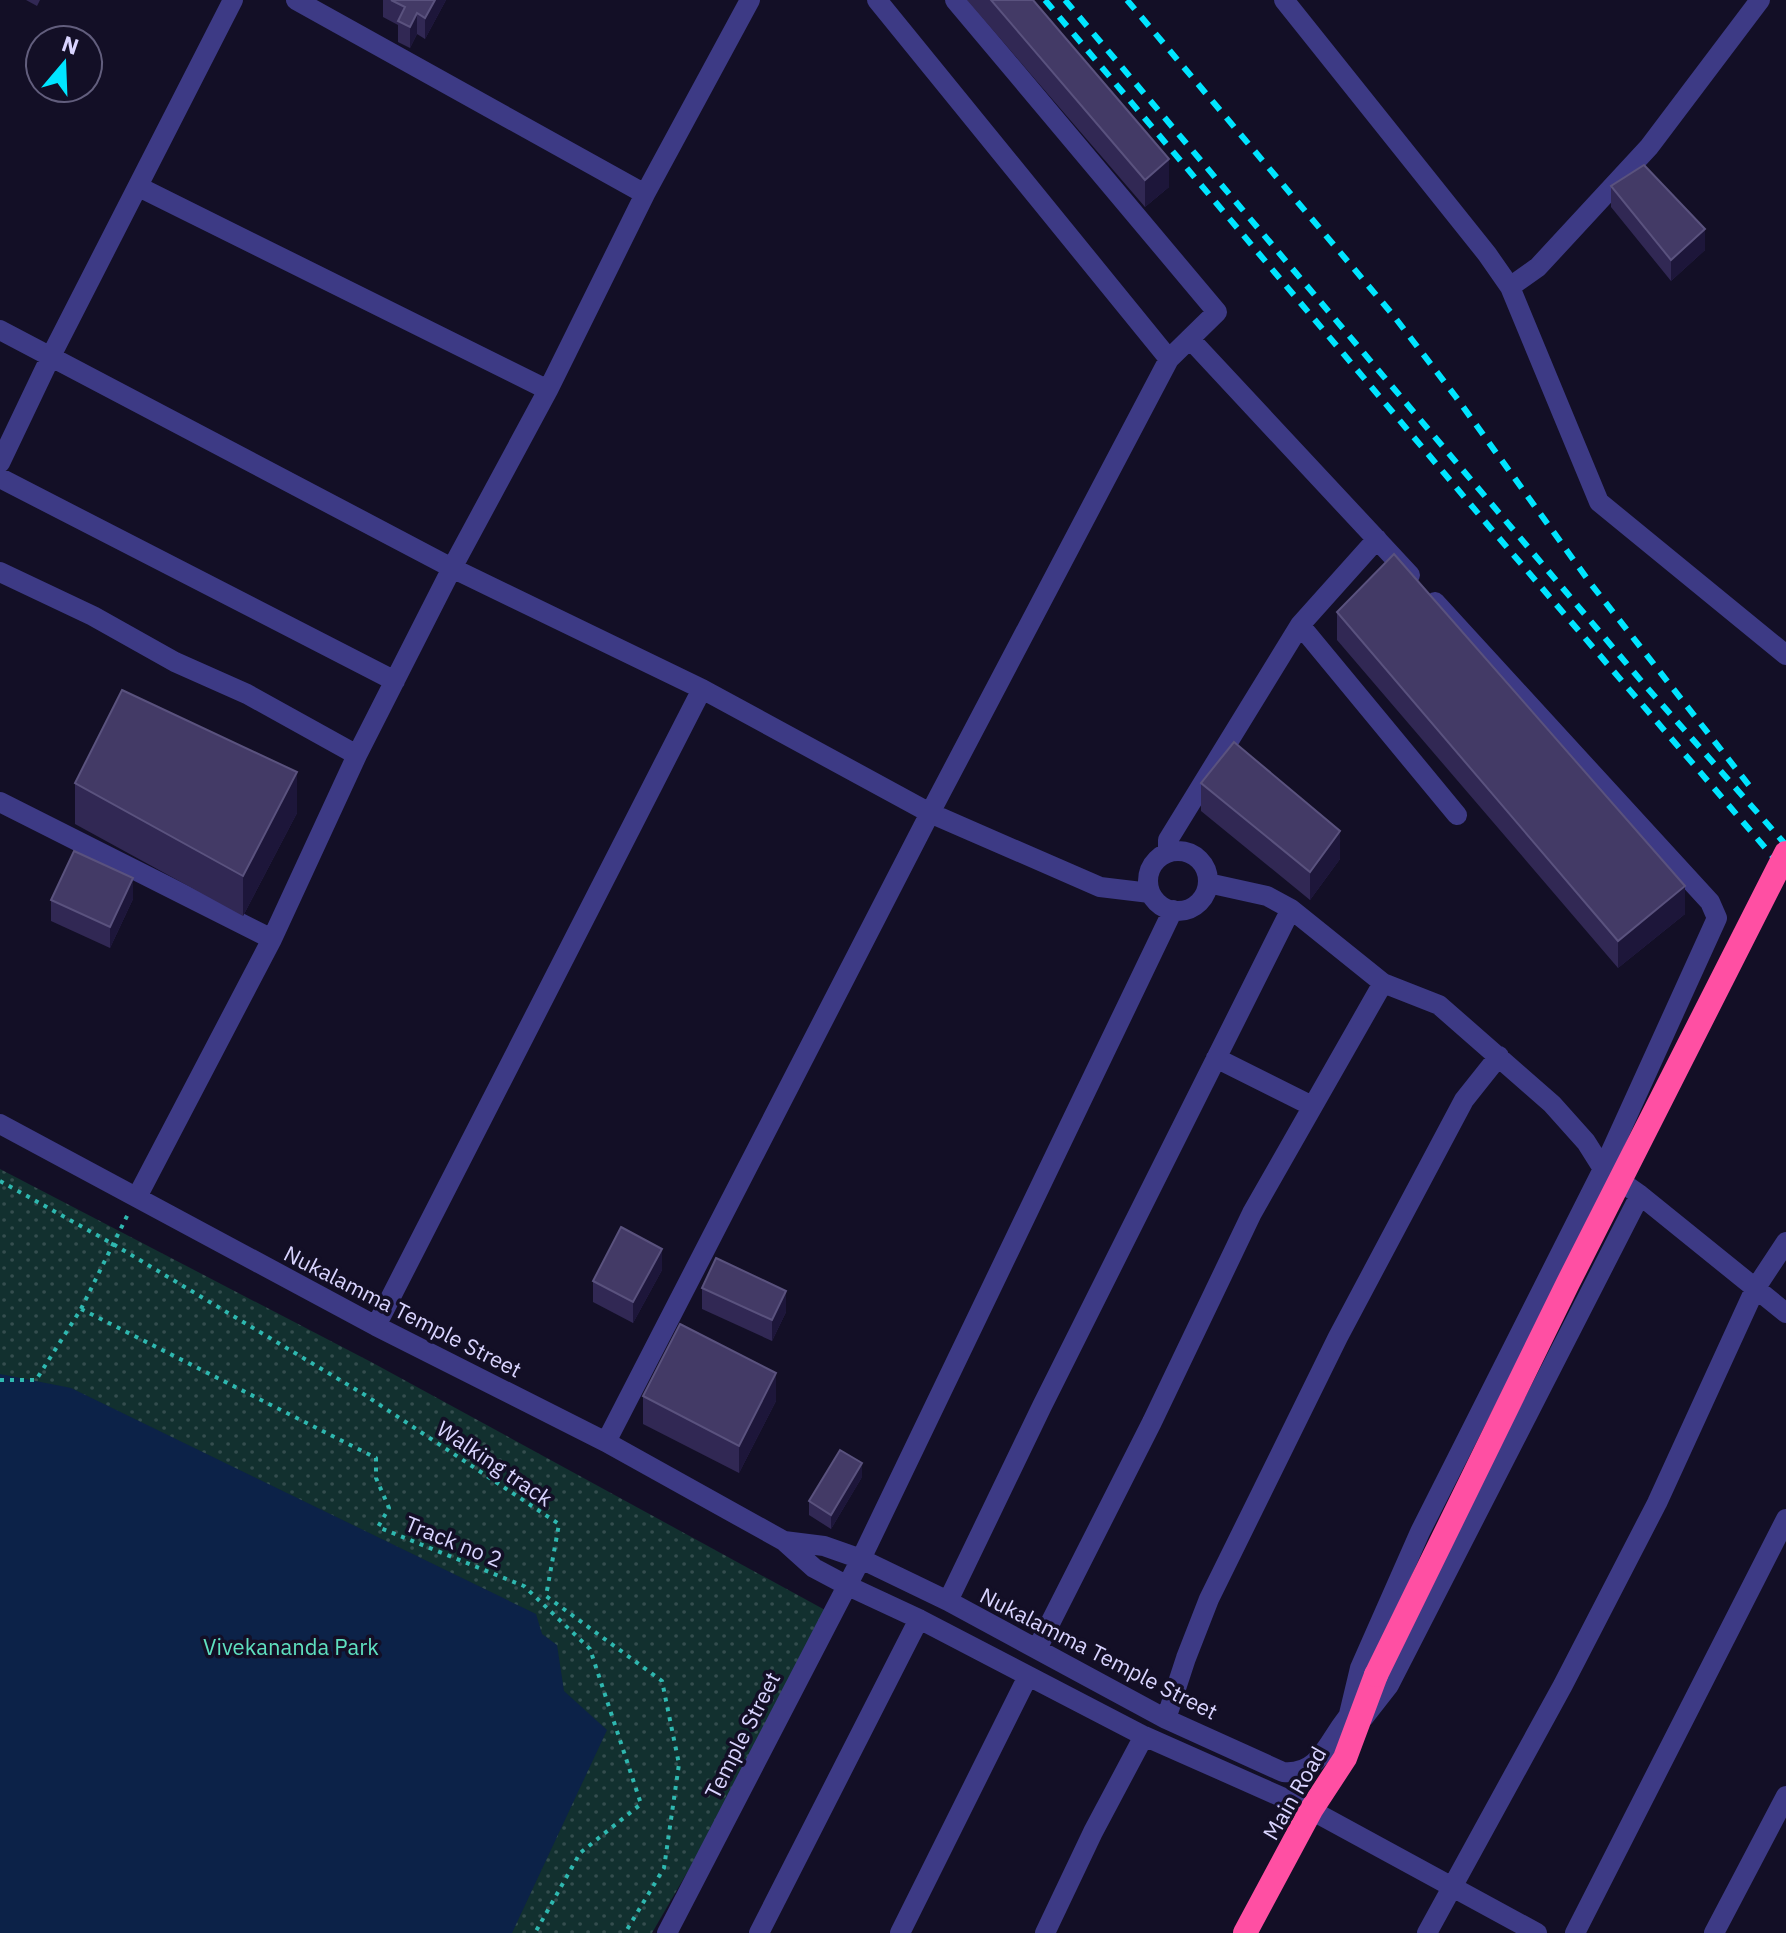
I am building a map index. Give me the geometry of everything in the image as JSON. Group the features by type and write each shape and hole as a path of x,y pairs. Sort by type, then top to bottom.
{"highway":[{"name":"Main Road","path":"1245,1933 1311,1810 1345,1758 1358,1712 1376,1675 1561,1297 1786,853"}],"street":[{"path":"0,463 51,356 233,0"},
{"path":"296,0 645,194"},
{"path":"137,1197 272,939 357,755 452,568 548,390 645,194 750,0"},
{"path":"877,0 1169,359"},
{"path":"606,1442 930,813 1169,359 1217,312 955,0"},
{"path":"1284,0 1477,241 1510,287 1599,502 1786,655"},
{"path":"1510,287 1538,267 1649,147 1760,0"},
{"path":"139,187 548,390"},
{"path":"0,330 452,568 702,689 930,813 1100,887 1150,893"},
{"path":"1190,339 1710,902 1717,918 1603,1169 1420,1532 1360,1668 1358,1712"},
{"path":"0,478 395,681"},
{"path":"1168,852 1168,840 1300,625 1377,539"},
{"path":"0,572 93,616 175,662 247,694 357,755"},
{"path":"1300,625 1457,815"},
{"path":"376,1326 702,689"},
{"path":"0,802 272,939"},
{"path":"1168,852 1188,852 1196,857 1207,874 1205,893 1192,907 1173,910 1163,907 1150,893 1149,873 1153,864 1168,852"},
{"path":"1208,883 1267,896 1291,909 1383,983 1439,1005 1552,1104 1586,1142 1603,1169 1640,1195 1786,1313"},
{"path":"948,1601 1291,909"},
{"name":"Temple Street","path":"667,1933 861,1559 1173,910"},
{"path":"1037,1649 1152,1422 1252,1213 1383,983"},
{"path":"1166,1719 1209,1599 1338,1337 1464,1100 1499,1056"},
{"path":"1216,1058 1312,1106"},
{"name":"Nukalamma Temple Street","path":"0,1124 376,1326 606,1442 784,1541 814,1568 846,1585 919,1619 1144,1736 1311,1810 1537,1933"},
{"path":"1358,1712 1389,1685 1640,1195"},
{"path":"1427,1933 1563,1685 1657,1503 1755,1289 1786,1242"},
{"path":"1575,1933 1786,1519"},
{"name":"Nukalamma Temple Street","path":"784,1541 824,1546 861,1559 948,1601 1166,1719 1283,1772 1299,1774 1314,1766 1358,1712"},
{"path":"759,1933 919,1619"},
{"path":"900,1933 1028,1676"},
{"path":"1045,1933 1093,1832 1144,1736"},
{"path":"1714,1933 1786,1796"}],"path":[{"name":"Walking track","path":"0,1181 113,1244 365,1395 559,1524 546,1596 662,1681 679,1764 664,1868 625,1933"},
{"path":"0,1380 36,1380 81,1309 137,1197"},
{"name":"Track no 2","path":"81,1309 376,1458 376,1478 389,1508 378,1527 524,1586 590,1649 641,1804 580,1853 535,1933"}],"green space":[{"name":"Vivekananda Park","path":"0,1169 373,1363 836,1616 652,1933 0,1933"}],"water":[{"path":"0,1374 71,1388 536,1614 542,1634 557,1645 564,1691 607,1730 512,1933 0,1933"}],"building":[{"path":"391,0 435,0 425,18 417,13 410,27 398,21 405,7"},
{"path":"991,0 1033,0 1169,159 1145,180"},
{"path":"1644,165 1705,229 1671,260 1611,186"},
{"path":"1394,554 1685,886 1618,941 1337,612"},
{"path":"122,690 297,772 243,876 75,783"},
{"path":"1234,742 1340,831 1310,872 1201,783"},
{"path":"74,851 133,878 110,927 51,900"},
{"path":"621,1227 662,1249 633,1302 593,1281"},
{"path":"716,1258 786,1291 772,1320 702,1288"},
{"path":"680,1324 776,1373 739,1446 643,1396"},
{"path":"840,1450 862,1463 831,1515 809,1501"}],"railway":[{"path":"1045,0 1487,524 1786,872"},
{"path":"1065,0 1643,683 1786,845"},
{"path":"1127,0 1393,315 1591,584 1755,793"}]}
